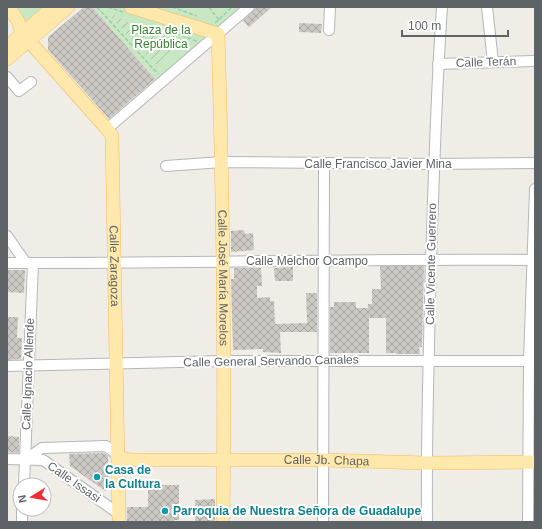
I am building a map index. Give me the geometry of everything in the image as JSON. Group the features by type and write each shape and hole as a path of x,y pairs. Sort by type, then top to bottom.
{"main road":[{"name":"Calle Zaragoza","path":"9,7 26,37 112,136 119,518"},
{"path":"7,59 53,7"},
{"path":"7,47 26,37 68,7"},
{"path":"131,7 217,28"},
{"name":"Calle José María Morelos","path":"217,28 222,162 222,522"},
{"name":"Calle Jb. Chapa","path":"118,457 130,460 323,460 427,463 531,462"}],"street":[{"path":"107,129 217,28 249,7"},
{"path":"329,30 330,7"},
{"name":"Calle Vicente Guerrero","path":"427,522 433,164 442,7"},
{"path":"487,7 493,62"},
{"name":"Calle Terán","path":"438,64 535,61"},
{"path":"7,77 19,91 31,82"},
{"name":"Calle Francisco Javier Mina","path":"166,166 222,162 433,164 535,163"},
{"path":"323,522 324,163"},
{"path":"528,522 531,462 535,189"},
{"path":"7,236 30,263"},
{"name":"Calle Melchor Ocampo","path":"7,263 114,264 534,260"},
{"name":"Calle Ignacio Allende","path":"25,477 30,263"},
{"name":"Calle General Servando Canales","path":"7,366 324,360 532,361"},
{"path":"26,460 42,448 68,447 106,446 118,457"},
{"name":"Calle Issasi","path":"7,459 43,460 119,518"}],"path":[{"path":"97,7 157,75 163,70"},
{"path":"172,7 201,18"},
{"path":"208,7 219,20"},
{"path":"217,28 219,20 232,7"},
{"path":"191,46 196,41"}],"green space":[{"path":"14,7 45,7 25,23"},
{"name":"Plaza de la República","path":"92,7 245,7 156,80"},
{"path":"106,10 136,27 128,36"},
{"path":"160,30 187,41 158,66 131,39 137,33 155,34"}],"building":[{"path":"84,7 92,7 155,79 109,119 48,50 48,37"},
{"path":"257,7 272,7 249,27 243,21"},
{"path":"299,23 322,24 321,33 299,32"},
{"path":"244,230 245,234 253,233 254,250 231,252 231,231"},
{"path":"380,266 424,266 422,347 419,347 420,354 386,353 386,318 369,318 369,353 330,353 330,307 334,307 334,302 356,302 356,308 368,308 368,304 372,304 372,289 381,289"},
{"path":"293,267 293,281 275,281 274,268"},
{"path":"234,268 261,268 262,286 257,286 257,298 270,297 270,301 274,301 275,324 307,323 306,293 317,293 317,332 280,332 281,353 263,352 263,349 233,350 231,279 234,279"},
{"path":"7,270 25,270 24,293 7,292"},
{"path":"7,317 18,317 17,338 22,338 21,359 7,360"},
{"path":"7,436 19,437 19,453 7,452"},
{"name":"Casa de la Cultura","path":"104,453 108,455 109,489 105,491 70,466 69,454"},
{"name":"Parroquia de Nuestra Señora de Guadalupe","path":"148,485 179,485 179,520 174,520 174,522 127,522 127,507 148,507"},
{"path":"215,499 215,522 195,522 195,500"}],"place":[{"name":"Casa de la Cultura","path":"97,477"},
{"name":"Parroquia de Nuestra Señora de Guadalupe","path":"165,511"}]}
